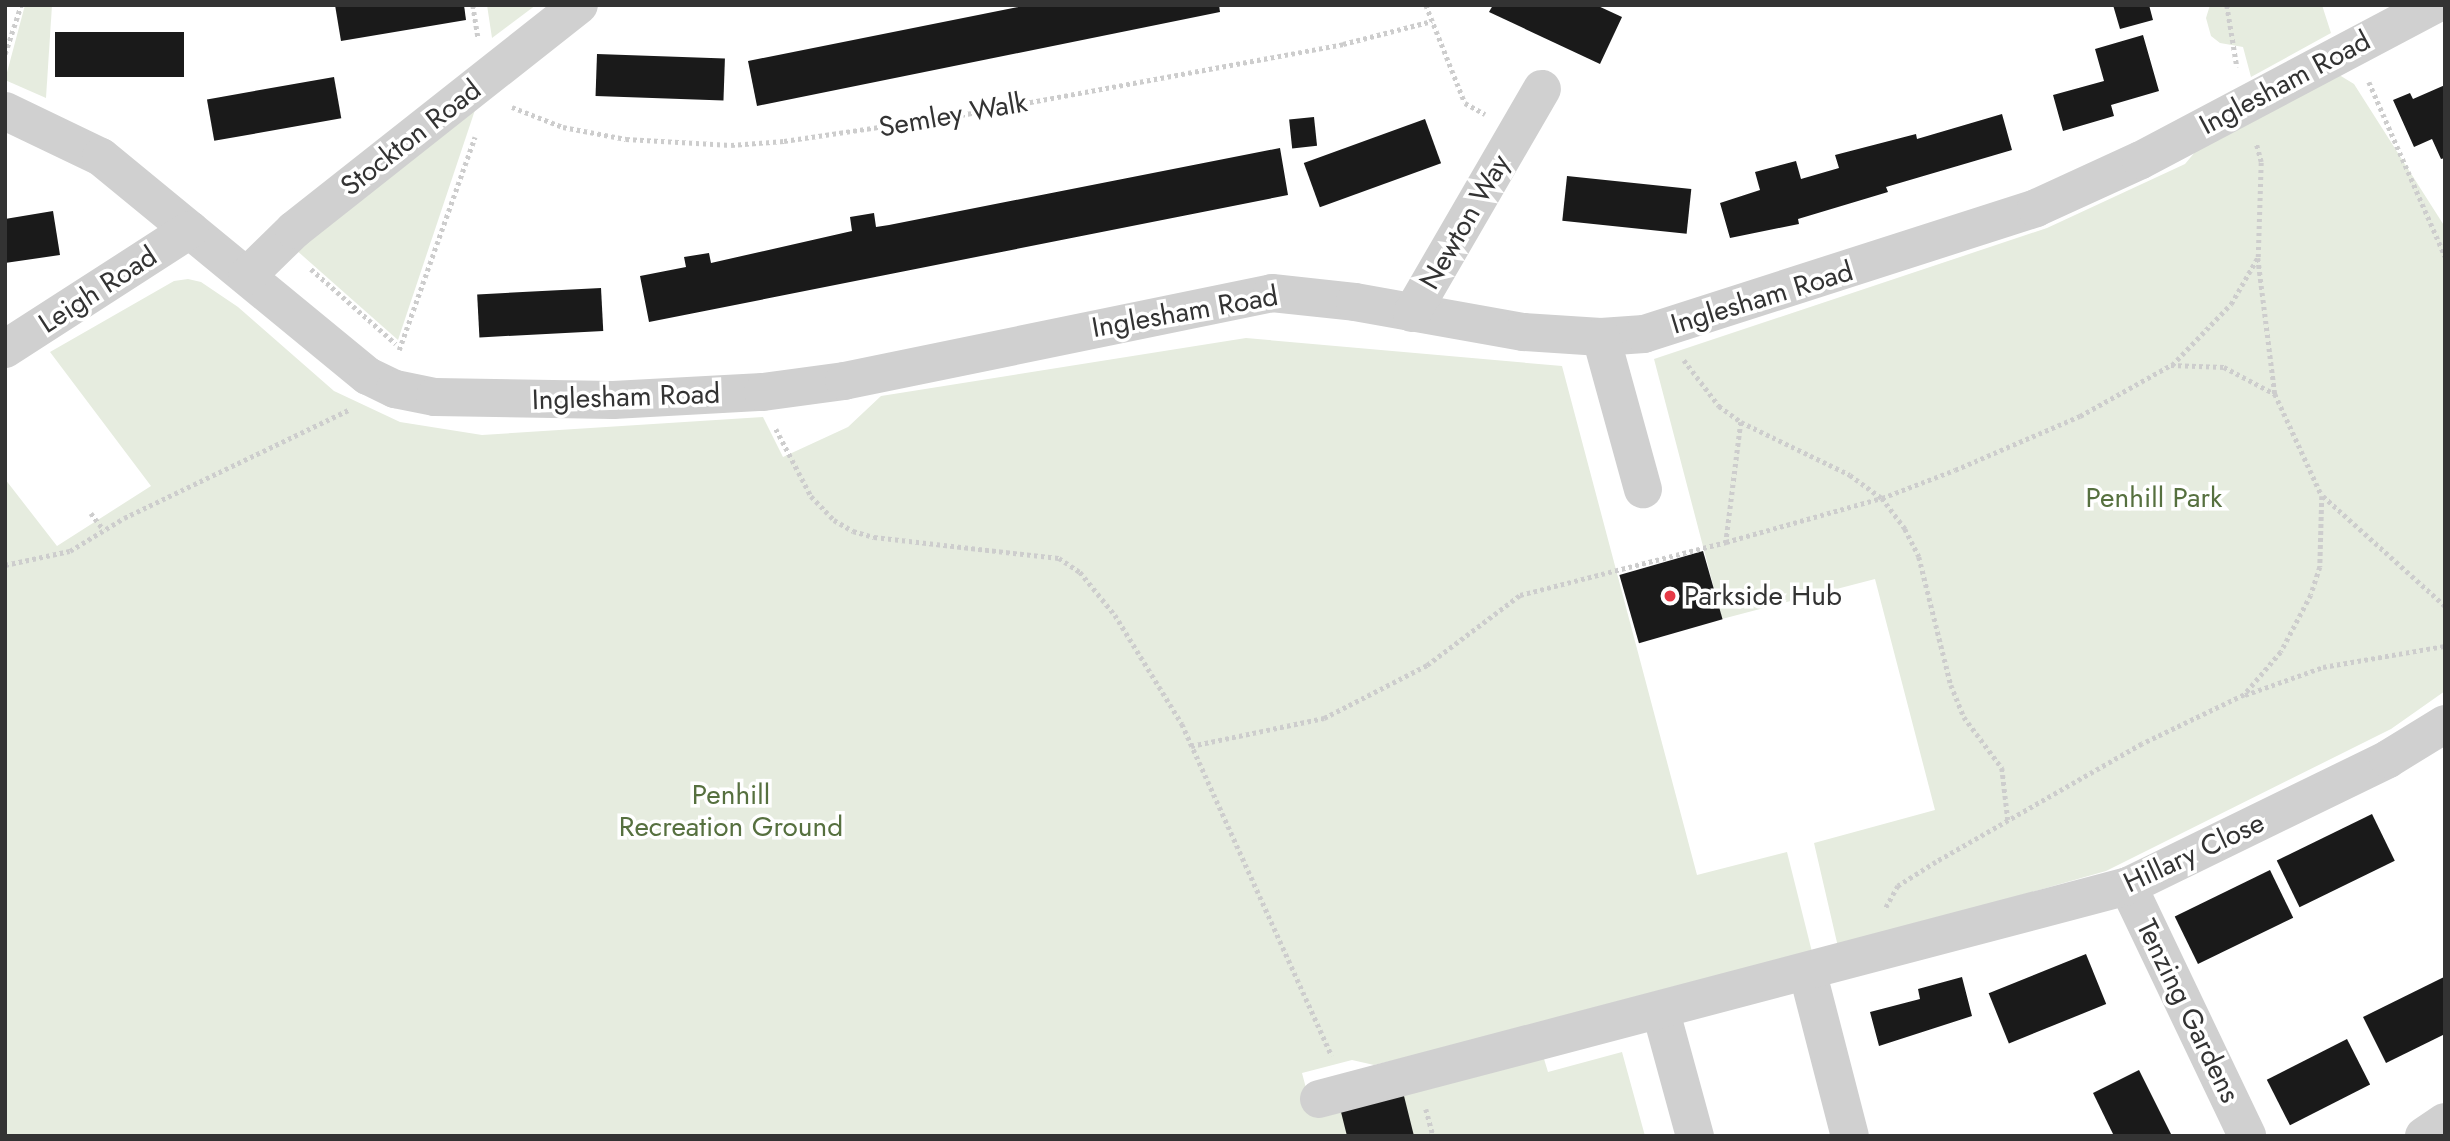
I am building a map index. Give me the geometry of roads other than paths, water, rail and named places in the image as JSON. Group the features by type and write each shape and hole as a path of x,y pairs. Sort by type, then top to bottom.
{"street":[{"name":"Stockton Road","path":"247,276 294,230 488,90 579,5"},
{"name":"Inglesham Road","path":"5,111 102,156 247,276 342,360 381,383 435,397 509,401 763,392 844,381 1234,298 1307,295 1523,332 1601,337 1672,327 2036,208 2141,160 2434,5"},
{"name":"Newton Way","path":"1412,313 1542,89"},
{"name":"Leigh Road","path":"5,349 190,230"},
{"path":"1601,337 1643,489"},
{"name":"Hillary Close","path":"1334,1095 1808,974 2128,886 2388,759 2445,724"},
{"name":"Tenzing Gardens","path":"2128,886 2247,1136"},
{"path":"1808,974 1850,1136"},
{"path":"1661,1012 1695,1136"},
{"path":"2424,1136 2445,1122"}],"place":[{"name":"Parkside Hub","path":"1670,596"}],"park label":[{"name":"Penhill Park","path":"2154,498"},
{"name":"Penhill Recreation Ground","path":"731,811"}]}
